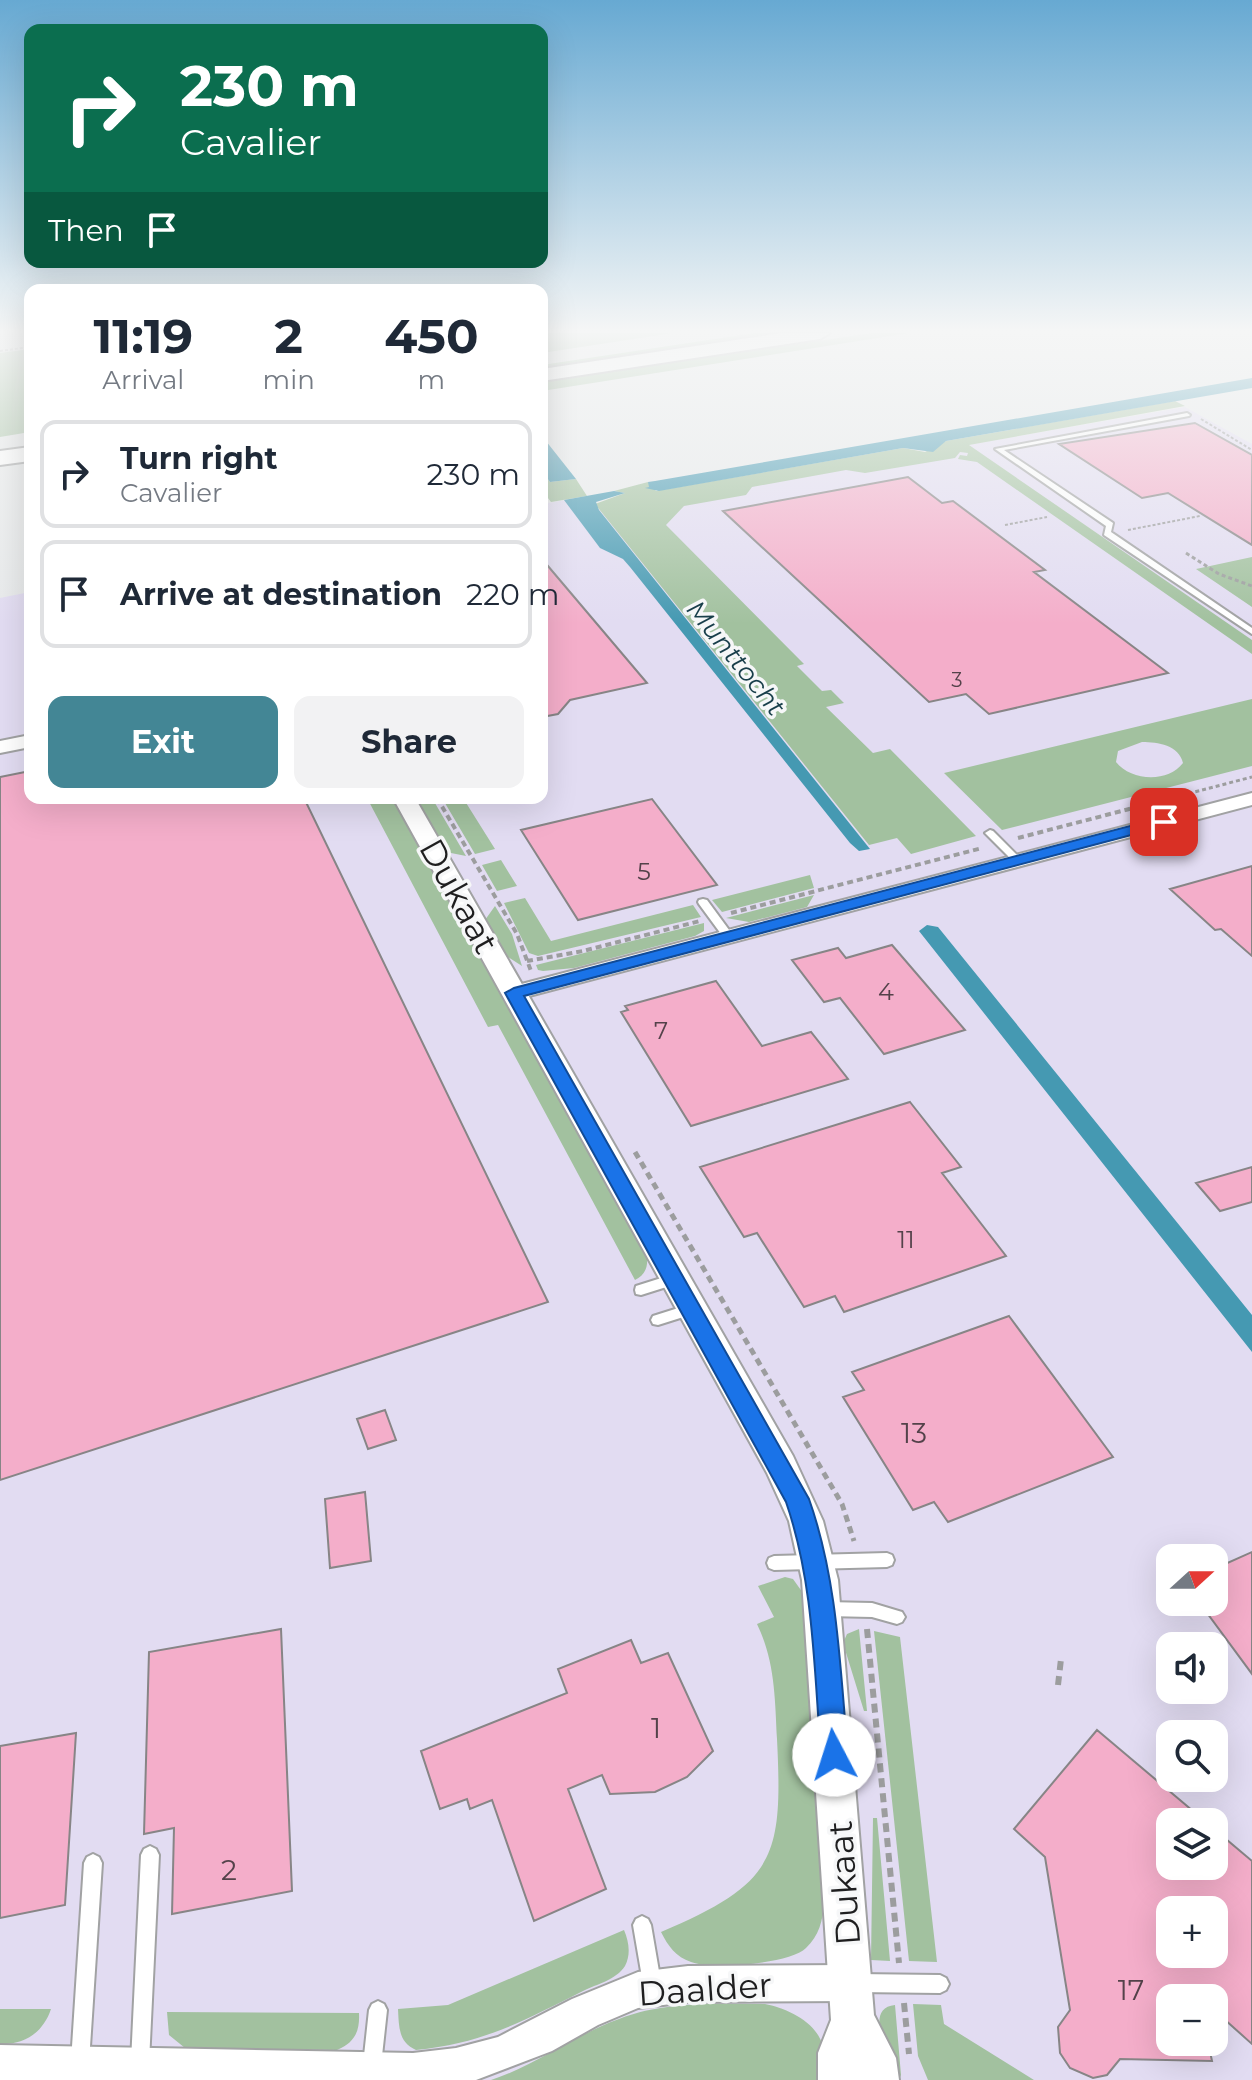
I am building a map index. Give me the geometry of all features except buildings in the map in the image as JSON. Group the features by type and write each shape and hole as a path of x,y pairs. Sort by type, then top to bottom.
{"highway":[{"path":"0,443 24,439"},
{"path":"0,458 24,455"}],"street":[{"path":"0,747 24,742"},
{"path":"522,982 728,936 1252,799"},
{"name":"Dukaat","path":"408,804 522,982 675,1279 793,1490 806,1521 817,1562 822,1609 852,2001 874,2058 877,2080"},
{"name":"Daalder","path":"0,2064 371,2073 456,2067 499,2055 621,1995 652,1988 688,1984 852,2001"},
{"name":"Dukaat","path":"840,2080 840,2053 852,2001"}],"lane":[{"path":"1109,430 998,449 1110,525 1107,533 1252,632"},
{"path":"990,833 1017,860"},
{"path":"703,902 728,936"},
{"path":"641,1290 675,1279"},
{"path":"658,1320 691,1309"},
{"path":"774,1563 887,1560"},
{"path":"822,1609 872,1610 897,1617"},
{"path":"140,2068 150,1855"},
{"path":"80,2067 93,1863"},
{"path":"642,1925 652,1988"},
{"path":"852,2001 940,1984"},
{"path":"371,2073 378,2010"}],"path":[{"path":"1216,430 1252,450"},
{"path":"1123,531 1200,516"},
{"path":"1005,525 1047,517"},
{"path":"1186,553 1219,574 1252,586"},
{"path":"527,961 583,951 1252,777"},
{"name":"Dukaat","path":"441,804 517,934 527,961 522,982"},
{"path":"1058,1685 1061,1659"}],"shaded area":[{"path":"1053,430 1227,430 1252,444 1252,2080 0,2080 0,598 24,593 24,804 548,804 548,503 578,498 590,511"}],"green space":[{"path":"0,430 24,430 24,433 0,437"},
{"path":"1009,430 1052,430 969,445 1252,640 1252,654 977,462 958,459 960,455 967,456 968,453 960,452 955,458 865,473 846,470 752,487 746,495 684,506 666,525 804,664 797,666 822,691 831,690 844,703 826,707 873,753 890,749 976,836 911,854 897,838 869,845 595,504 625,493 614,491 648,482 656,491 903,448 925,452 946,441"},
{"path":"548,479 550,482 576,479 587,496 551,502 548,498"},
{"path":"1252,557 1252,607 1196,569"},
{"path":"1252,699 1252,766 1002,830 944,773","holes":["1142,742 1172,748 1183,763 1168,774 1150,777 1131,773 1116,762 1118,751"]},
{"path":"370,804 395,804 647,1258 645,1271 635,1280 498,1025 488,1027"},
{"path":"418,804 436,804 466,856 446,852"},
{"path":"446,804 467,804 495,849 475,854"},
{"path":"501,860 517,886 497,891 482,865"},
{"path":"810,875 814,888 722,912 712,900"},
{"path":"814,895 807,907 749,922 726,918"},
{"path":"525,898 551,941 693,905 701,917 538,956 529,953 504,903"},
{"path":"495,906 512,934 522,966 505,955 485,920"},
{"path":"704,923 704,931 695,936 574,968 543,971 538,970 536,965"},
{"path":"785,1577 793,1579 803,1593 824,1903 821,1922 806,1948 784,1958 732,1965 691,1962 673,1950 661,1932 699,1915 749,1881 764,1862 773,1840 778,1780 775,1694 771,1666 757,1624 774,1617 758,1586"},
{"path":"859,1629 867,1711 864,1711 843,1643 847,1634"},
{"path":"874,1631 900,1637 937,1962 909,1961"},
{"path":"873,1818 877,1818 890,1961 871,1960"},
{"path":"624,1930 629,1948 627,1962 617,1975 606,1981 522,2021 463,2042 416,2050 403,2038 398,2009 448,2005"},
{"path":"765,2004 792,2013 815,2031 823,2048 819,2080 491,2080 586,2033 636,2013 691,2005"},
{"path":"913,2004 941,2005 944,2024 1034,2080 928,2080 918,2056"},
{"path":"895,2005 899,2080 879,2025 885,2008"},
{"path":"0,2009 51,2009 43,2025 32,2036 0,2044"},
{"path":"167,2012 359,2013 359,2020 352,2040 337,2050 185,2048 169,2035"}],"water":[{"path":"950,430 1009,430 946,441 933,452 903,448 659,491 645,488 649,487 648,482"},
{"path":"548,444 576,479 550,482 548,479"},
{"path":"614,491 625,493 596,502 599,510 870,849 859,851 850,843 630,567 623,559 600,548 564,500"},
{"path":"927,925 938,927 1252,1315 1252,1352 919,931"}],"route":[{"path":"834,1755 820,1580 812,1541 797,1499 514,993 1164,822"}],"water label":[{"name":"Munttocht","path":"736,658"}]}
